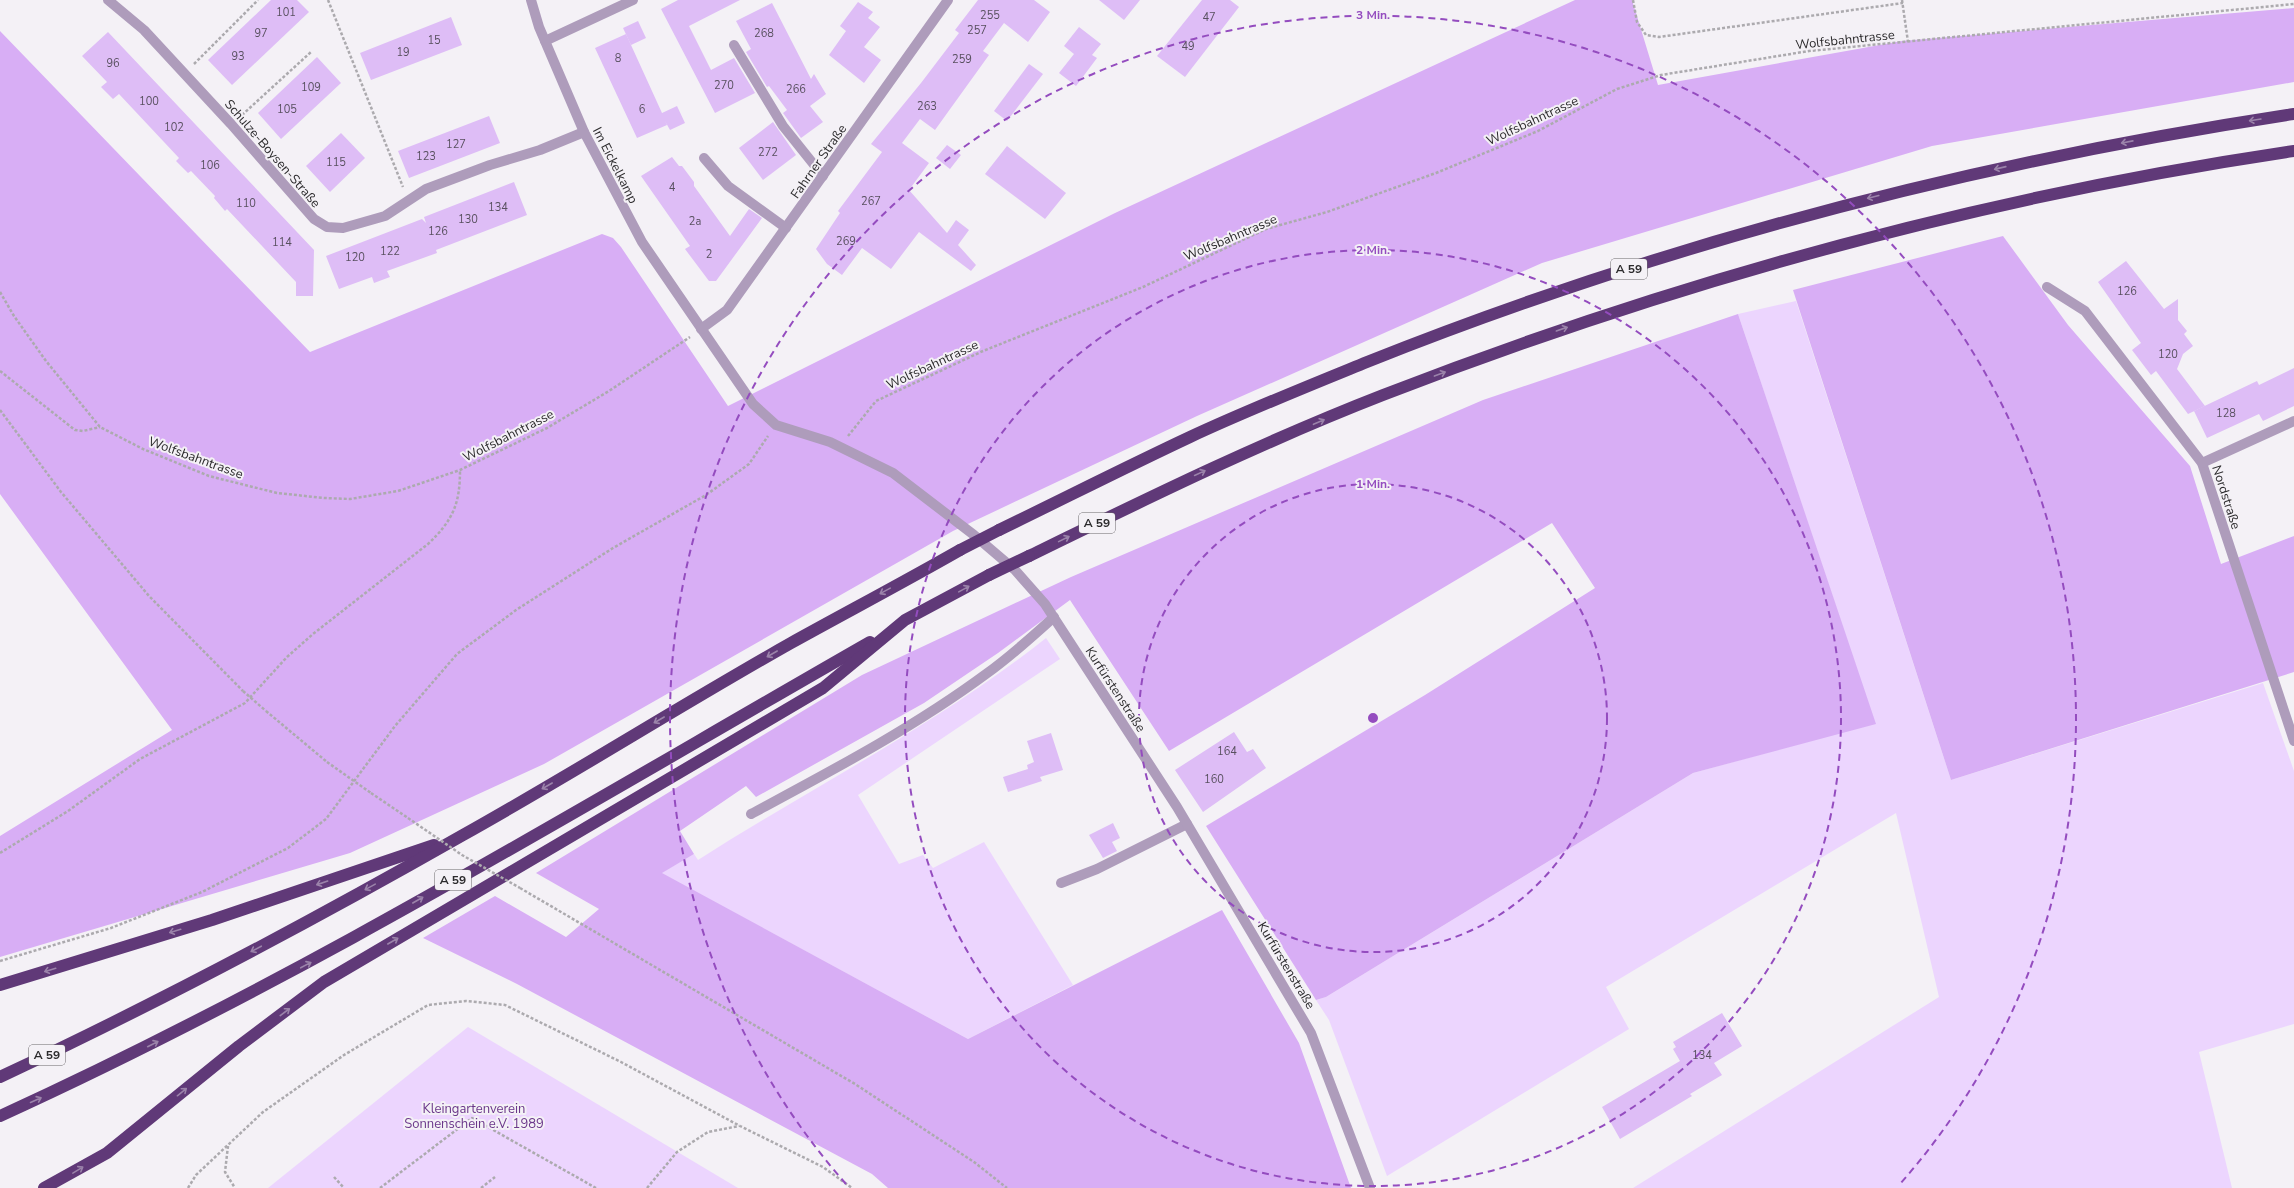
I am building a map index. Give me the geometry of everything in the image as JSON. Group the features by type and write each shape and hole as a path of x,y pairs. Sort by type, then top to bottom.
{"highway":[{"name":"A 59","path":"0,1077 205,977 465,834 791,643 960,550 1192,436 1368,362 1548,295 1680,252 1870,198 2041,158 2189,130 2294,114"},
{"name":"A 59","path":"0,1116 99,1071 310,962 897,626 905,620 989,575 1204,471 1380,396 1560,329 1707,282 1880,234 2049,194 2201,165 2294,151"},
{"path":"44,1188 107,1153 239,1046 324,982 823,688 897,626"},
{"path":"0,985 212,920 465,834"}],"street":[{"name":"Schulze-Boysen-Straße","path":"108,0 144,30 184,75 231,124 314,219 327,227 343,228 385,216 426,189 490,165 540,150 584,132"},
{"name":"Im Eickelkamp","path":"531,0 546,41 584,132 642,242 701,329"},
{"path":"546,41 633,0"},
{"name":"Fahrner Straße","path":"701,329 727,310 948,0"},
{"path":"734,45 783,126 823,176"},
{"path":"704,158 728,186 786,228"},
{"name":"Nordstraße","path":"2047,287 2085,311 2202,463 2294,741"},
{"name":"Kurfürstenstraße","path":"701,329 753,404 776,425 830,442 894,473 974,534 1015,570 1045,604 1187,824 1312,1033 1370,1188"},
{"path":"2202,463 2294,421"},
{"path":"751,814 884,741 932,710 986,674 1054,618"},
{"path":"1061,882 1097,869 1187,824"}],"path":[{"path":"184,75 258,0"},
{"path":"328,0 409,201"},
{"path":"1633,0 1637,22 1646,35 1659,37 1903,1 1908,42"},
{"name":"Wolfsbahntrasse","path":"840,448 876,401 976,354 1143,287 1266,229 1327,212 1444,170 1538,131 1617,89 1661,75 1808,51 2294,4"},
{"path":"231,124 311,52"},
{"name":"Wolfsbahntrasse","path":"0,292 14,316 46,361 100,427 143,449 209,476 243,485 302,497 350,499 374,496 398,491 460,470 547,428 654,363 701,329"},
{"path":"0,371 75,430 84,432 100,427"},
{"path":"0,410 61,492 149,596 243,691 327,762 462,854 855,1084 974,1162 1007,1188"},
{"path":"0,961 118,925 202,892 288,848 326,819 394,726 457,654 516,610 613,548 706,495 749,464 776,425"},
{"path":"0,853 68,812 140,759 245,703 288,657 313,634 428,544 441,531 457,504 460,470"},
{"path":"188,1188 196,1175 263,1112 344,1055 428,1005 466,1001 505,1005 621,1062 740,1126 823,1167 852,1188"},
{"path":"380,1188 472,1118 596,1188"},
{"path":"647,1188 677,1152 708,1132 740,1126"},
{"path":"228,1146 225,1159 225,1172 234,1188"},
{"path":"481,1188 495,1177"},
{"path":"334,1178 344,1188"}],"green space":[{"path":"1796,301 1951,780 2263,683 2294,771 2294,1024 2199,1052 2232,1188 1633,1188 1939,997 1896,813 1606,987 1629,1029 1387,1176 1329,1020 1316,1000 1326,997 1693,773 1875,723 1738,314"},
{"path":"1046,638 1060,659 858,795 899,864 923,855 933,868 984,842 1073,985 968,1039 661,873 694,854 698,860 875,754 962,699"},
{"name":"Kleingartenverein Sonnenschein e.V. 1989","path":"468,1027 738,1188 268,1188"}],"shaded area":[{"path":"1575,0 1632,0 1658,85 1902,41 2294,8 2294,82 1932,146 1542,263 1197,416 953,531 544,764 350,853 0,957 0,836 172,730 0,494 0,31 310,352 602,234 613,238 621,247 728,406 1115,213"},
{"path":"2003,236 2068,325 2190,466 2221,564 2294,536 2294,672 1951,780 1793,290"},
{"path":"1738,314 1876,724 1693,773 1326,997 1316,1000 1206,826 1425,695 1595,588 1552,523 1169,751 1070,600 998,653 924,703 756,797 746,786 680,831 694,854 662,873 968,1039 1222,910 1299,1043 1351,1188 888,1188 872,1174 517,984 423,938 495,896 566,937 599,909 536,873 862,675 1071,577 1483,400"}],"building":[{"path":"271,0 297,0 309,12 232,85 208,60"},
{"path":"678,0 740,0 689,26 711,70 734,58 755,93 715,113 661,9"},
{"path":"978,0 1034,0 1050,12 1028,42 1004,23 983,51 989,55 935,130 920,119 902,143 929,163 909,190 947,233 956,220 969,230 958,245 976,265 971,271 919,232 891,269 862,248 842,275 827,264 816,249 840,213 838,211 882,152 871,144 921,83 959,33 955,30"},
{"path":"1099,0 1140,0 1124,20"},
{"path":"1202,0 1230,0 1239,7 1185,77 1157,56"},
{"path":"858,2 873,12 868,18 880,27 864,47 881,60 864,83 829,55 846,31 840,26"},
{"path":"772,3 811,79 814,74 826,94 810,106 823,122 801,138 783,113 787,110 769,86 767,87 746,52 751,49 736,21"},
{"path":"451,17 462,45 371,80 360,53"},
{"path":"638,21 646,38 631,45 623,28"},
{"path":"1079,27 1101,44 1092,55 1097,58 1076,86 1059,73 1074,54 1064,46"},
{"path":"108,32 314,250 313,296 296,296 296,282 227,209 225,211 214,198 215,196 191,171 188,173 176,161 179,158 119,94 113,99 101,87 107,82 82,56"},
{"path":"626,34 662,113 677,106 685,123 670,130 665,121 667,125 637,138 595,48"},
{"path":"317,57 341,83 281,139 258,113"},
{"path":"1029,64 1043,74 1007,121 994,111"},
{"path":"489,116 500,143 409,178 398,151"},
{"path":"773,122 796,155 763,180 739,148"},
{"path":"341,133 365,158 330,192 306,166"},
{"path":"947,145 961,155 950,169 936,158"},
{"path":"1007,146 1066,193 1045,219 985,174"},
{"path":"672,157 679,166 682,166 694,182 694,186 730,236 749,209 762,218 716,281 709,281 685,249 690,246 641,176"},
{"path":"514,182 527,215 436,250 437,253 387,271 390,277 374,283 372,277 339,289 326,256 422,219 426,223 424,217"},
{"path":"2126,261 2164,309 2178,299 2178,320 2187,331 2184,334 2193,346 2183,354 2177,369 2205,406 2188,414 2156,371 2151,375 2132,350 2141,343 2098,282"},
{"path":"2294,368 2294,406 2263,421 2259,414 2207,438 2194,411 2257,381 2259,385"},
{"path":"1234,732 1247,752 1253,749 1266,768 1203,812 1175,770"},
{"path":"1051,733 1063,770 1040,777 1042,781 1008,792 1003,777 1028,769 1027,765 1034,762 1027,741"},
{"path":"1113,823 1120,838 1112,842 1117,851 1103,858 1089,835"},
{"path":"1722,1013 1742,1046 1714,1063 1722,1075 1690,1094 1692,1096 1620,1139 1602,1107 1680,1061 1673,1049 1676,1047 1673,1042"}]}
